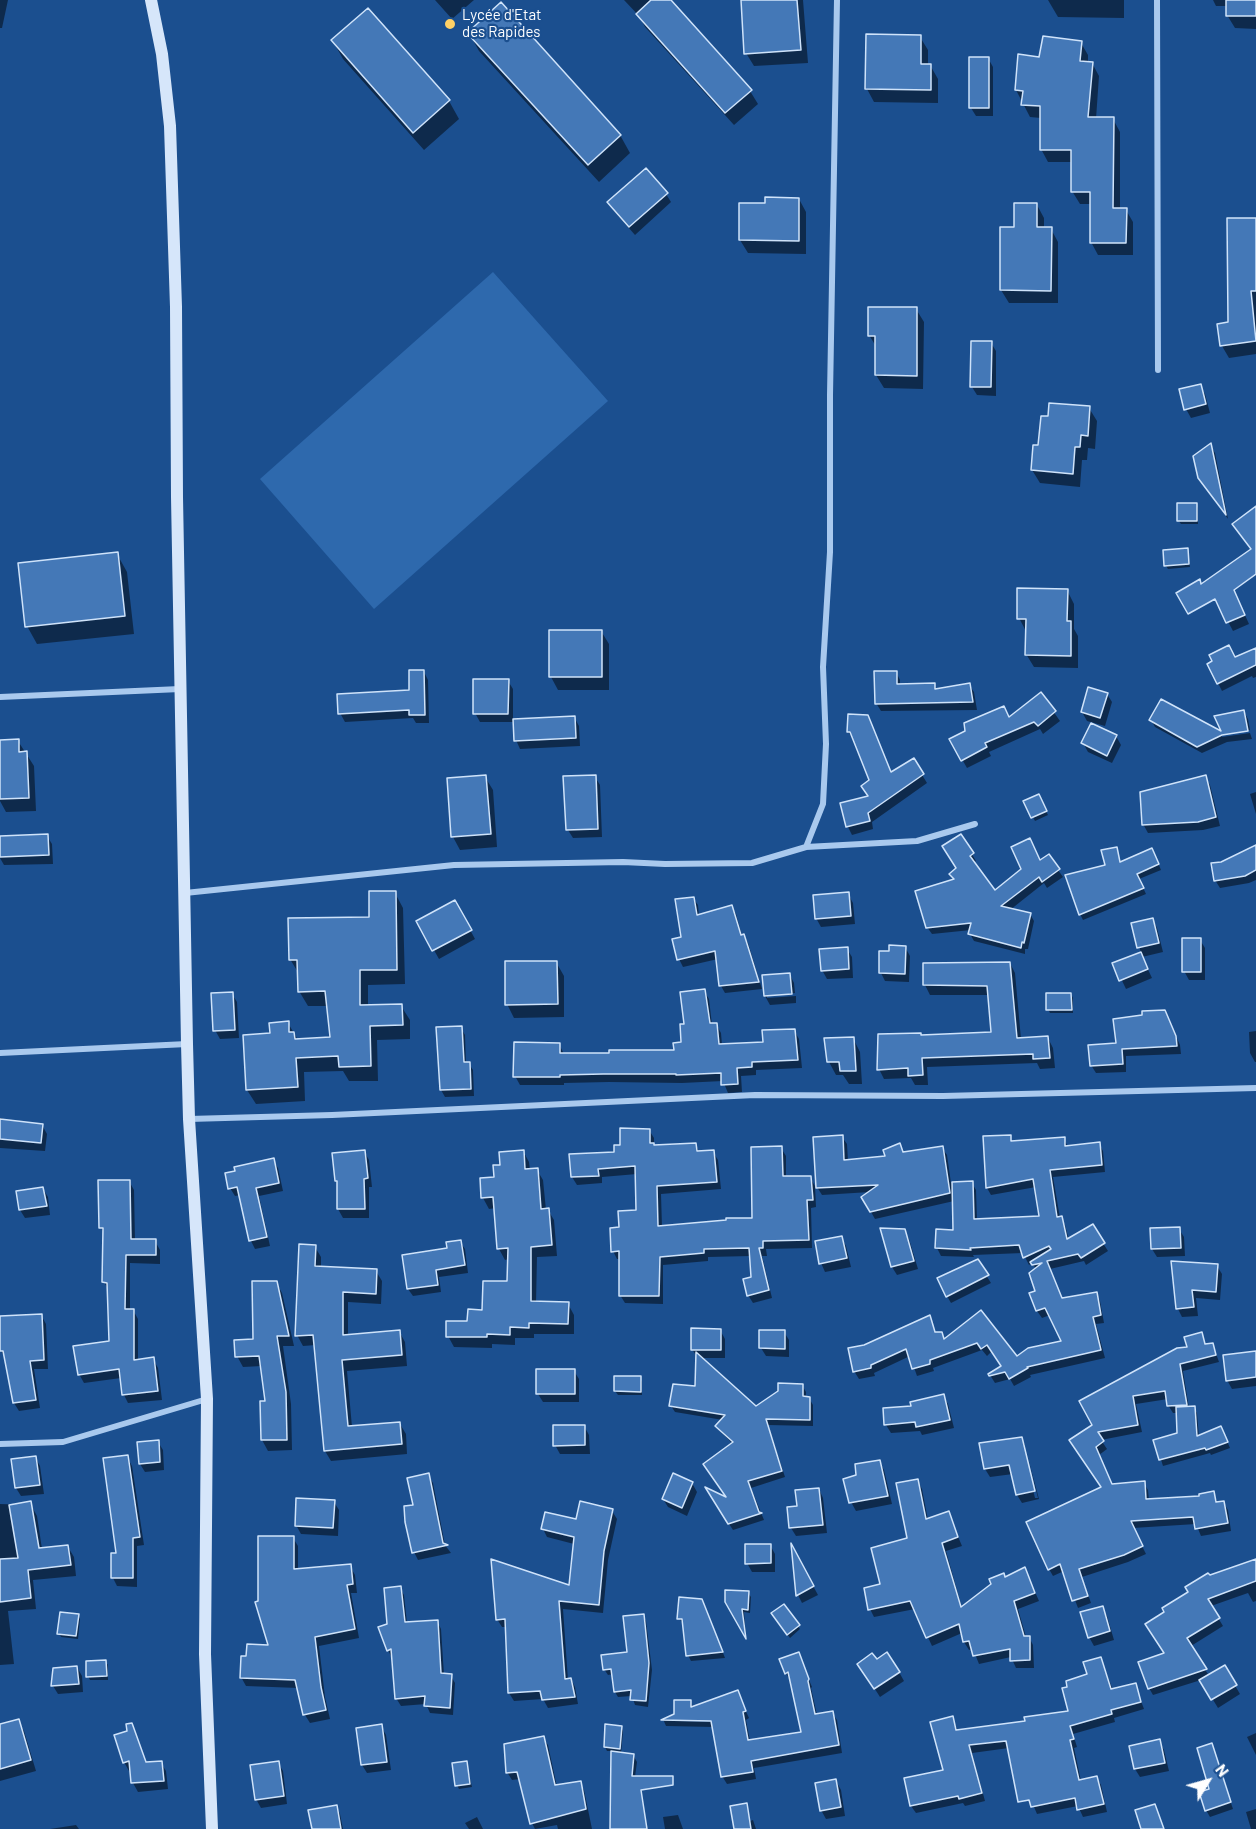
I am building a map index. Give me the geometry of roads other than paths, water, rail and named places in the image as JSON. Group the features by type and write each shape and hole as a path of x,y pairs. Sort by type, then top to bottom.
{"main road":[{"path":"150,0 162,54 170,126 176,307 177,497 187,1044 189,1119 207,1399 205,1654 212,1829"}],"street":[{"path":"806,847 823,804 826,744 823,667 830,552 830,394 837,0"},
{"path":"1157,0 1158,370"},
{"path":"0,697 181,689"},
{"path":"186,893 454,865 623,862 752,863 806,847 917,841 975,824"},
{"path":"0,1053 187,1044"},
{"path":"189,1119 332,1115 755,1095 943,1096 1256,1088"},
{"path":"0,1444 63,1442 207,1399"}],"place":[{"name":"Lycée d'Etat des Rapides","path":"450,24"}]}
